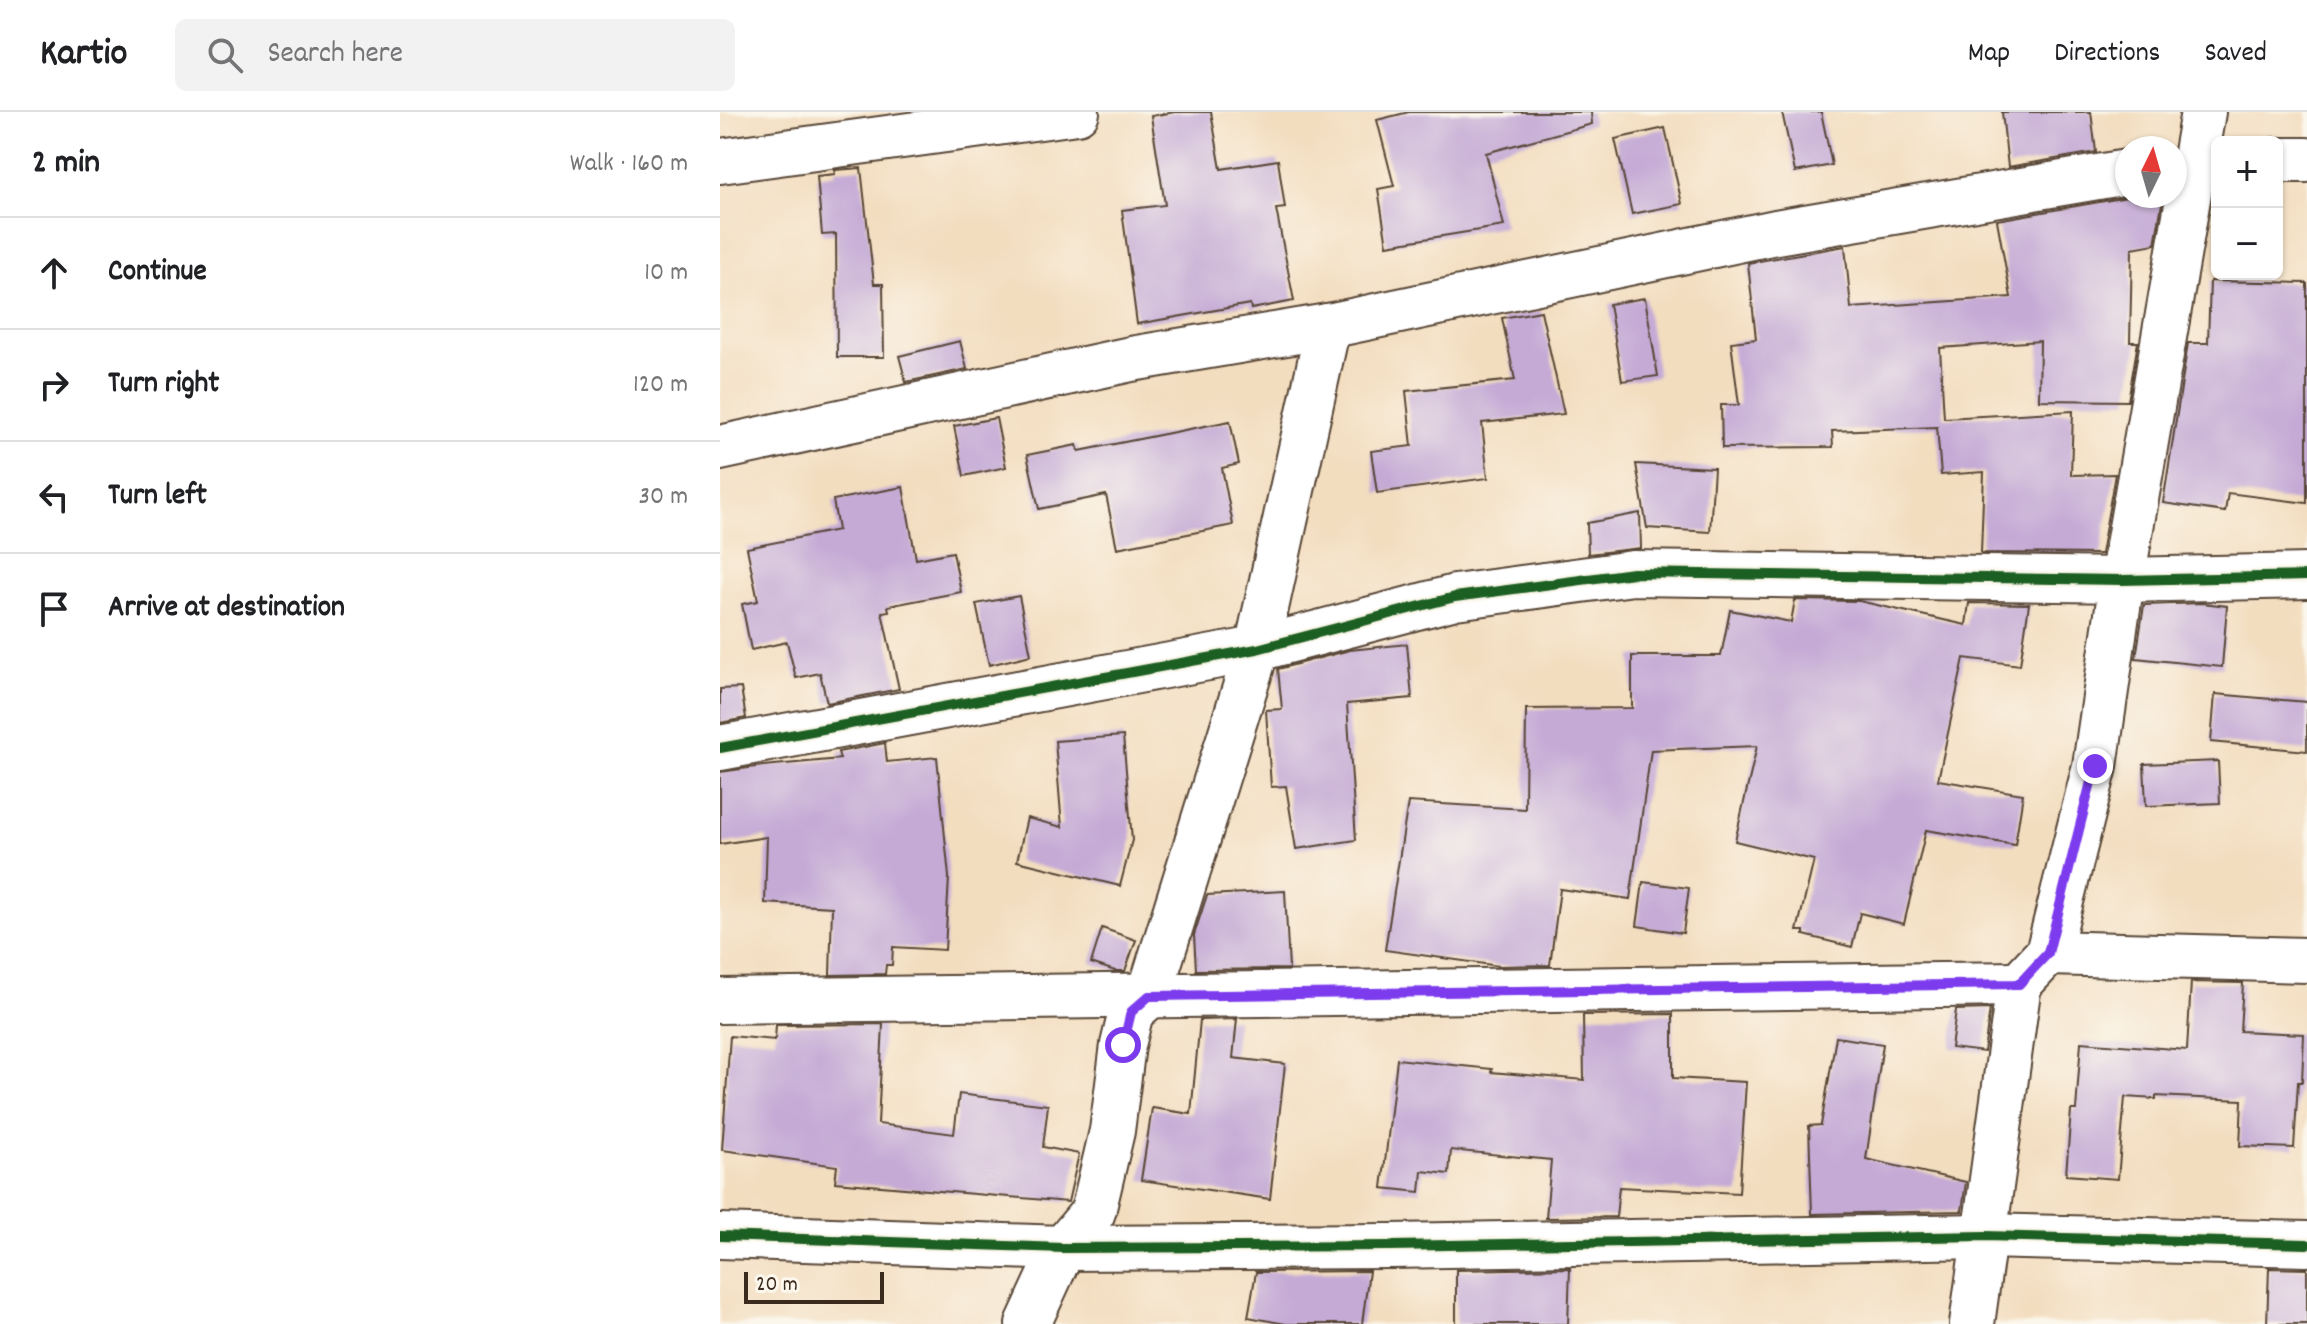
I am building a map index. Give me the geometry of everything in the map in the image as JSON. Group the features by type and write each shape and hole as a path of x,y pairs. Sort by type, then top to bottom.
{"street":[{"path":"720,161 1077,112"},
{"path":"1972,1324 2019,984 2048,953 2095,766 2122,580 2203,112"},
{"path":"2283,160 2307,160"},
{"path":"720,448 1131,359 1328,326 1776,232 2115,174"},
{"path":"1028,1324 1063,1248 1093,1212 1112,1131 1123,1045 1131,1012 1149,996 1257,649 1328,326"},
{"path":"720,748 1257,649 1455,597 1633,573 2122,580 2307,576"},
{"path":"2048,953 2307,960"},
{"path":"720,1001 2019,984"},
{"path":"720,1236 1063,1248 1985,1236 2307,1244"}],"building":[{"path":"1211,112 1221,169 1278,160 1285,208 1276,209 1294,301 1251,309 1250,304 1137,324 1122,210 1165,205 1151,116"},
{"path":"1409,112 1591,112 1592,124 1486,153 1504,226 1387,245 1378,189 1394,186 1377,120"},
{"path":"1782,112 1821,112 1832,165 1795,172"},
{"path":"2002,112 2091,112 2096,152 2008,167"},
{"path":"1665,128 1682,204 1632,214 1615,139"},
{"path":"861,168 874,284 883,284 884,357 837,357 836,234 822,235 817,176 835,174 835,170"},
{"path":"2115,199 2115,208 2161,208 2155,244 2132,248 2130,342 2138,342 2128,401 2039,400 2040,341 1940,348 1944,418 2073,411 2071,475 2115,474 2101,554 1981,553 1984,472 1941,475 1937,427 1832,431 1833,447 1722,448 1721,405 1739,405 1731,342 1756,339 1748,263 1845,246 1851,308 2011,297 1997,220"},
{"path":"2210,281 2307,283 2307,503 2228,493 2225,512 2163,503 2188,343 2208,343"},
{"path":"1645,298 1658,376 1622,381 1609,304"},
{"path":"1541,311 1564,414 1482,423 1488,478 1377,493 1371,451 1412,446 1406,391 1515,380 1502,318"},
{"path":"960,341 967,369 906,382 899,356"},
{"path":"996,418 1006,467 964,476 954,426"},
{"path":"1230,421 1239,464 1222,468 1233,525 1117,548 1106,495 1039,509 1027,455 1077,445 1079,451"},
{"path":"1636,464 1714,468 1710,532 1647,528"},
{"path":"903,487 916,559 953,552 961,592 888,606 889,611 882,612 899,689 827,703 820,673 796,678 787,642 751,650 742,604 758,601 747,548 838,530 833,500"},
{"path":"1640,513 1641,548 1588,554 1587,523"},
{"path":"1019,596 1031,655 989,665 976,604"},
{"path":"1795,600 1859,601 1966,625 1969,603 2029,604 2020,665 1964,658 1938,780 2023,794 2015,845 1926,830 1904,924 1860,913 1852,947 1804,935 1804,931 1797,931 1814,860 1735,841 1757,746 1651,750 1630,899 1560,889 1550,965 1499,966 1385,950 1408,802 1525,809 1526,709 1632,708 1632,656 1721,656 1730,610 1791,622"},
{"path":"2202,603 2227,606 2222,667 2136,658 2144,605"},
{"path":"1407,644 1412,698 1347,704 1356,840 1296,849 1286,786 1271,787 1266,710 1282,709 1278,669 1350,650"},
{"path":"741,688 746,718 720,723 720,689"},
{"path":"2215,694 2307,702 2307,751 2211,742"},
{"path":"1123,736 1132,840 1120,886 1017,861 1027,818 1062,827 1055,741"},
{"path":"885,743 887,762 937,757 949,877 945,950 893,947 892,965 886,965 885,974 830,975 832,907 765,903 767,837 720,844 720,772 840,759 838,752"},
{"path":"2218,761 2220,803 2146,806 2144,764"},
{"path":"1643,882 1689,888 1683,933 1637,926"},
{"path":"1285,891 1289,969 1196,970 1194,935 1207,895"},
{"path":"1102,928 1136,940 1125,971 1091,963"},
{"path":"2191,982 2243,983 2240,1031 2304,1034 2294,1148 2240,1146 2242,1100 2125,1097 2118,1179 2066,1175 2071,1110 2076,1110 2081,1042 2187,1050"},
{"path":"1990,1009 1984,1052 1951,1048 1956,1010"},
{"path":"1673,1014 1673,1078 1746,1082 1739,1193 1619,1187 1616,1217 1546,1218 1551,1160 1451,1150 1449,1174 1422,1171 1420,1192 1382,1188 1397,1059 1492,1069 1491,1072 1584,1080 1583,1015"},
{"path":"1237,1019 1233,1058 1285,1064 1270,1199 1141,1180 1152,1108 1191,1114 1200,1020"},
{"path":"883,1024 878,1124 954,1134 959,1094 1048,1105 1043,1147 1079,1154 1068,1202 835,1182 837,1166 722,1150 730,1036 775,1040 776,1025"},
{"path":"1836,1037 1883,1044 1866,1159 1966,1182 1962,1211 1812,1214 1809,1126 1821,1125"},
{"path":"1570,1268 1568,1324 1456,1324 1456,1270"},
{"path":"2269,1268 2307,1269 2307,1324 2267,1324"},
{"path":"1369,1271 1362,1324 1286,1324 1248,1317 1256,1272"}],"cycle path":[{"path":"720,748 1257,649 1455,597 1633,573 2122,580 2307,576"},
{"path":"720,1236 1063,1248 1985,1236 2307,1244"}],"route":[{"path":"1123,1045 1131,1012 1149,996 2019,984 2048,953 2095,766"}]}
